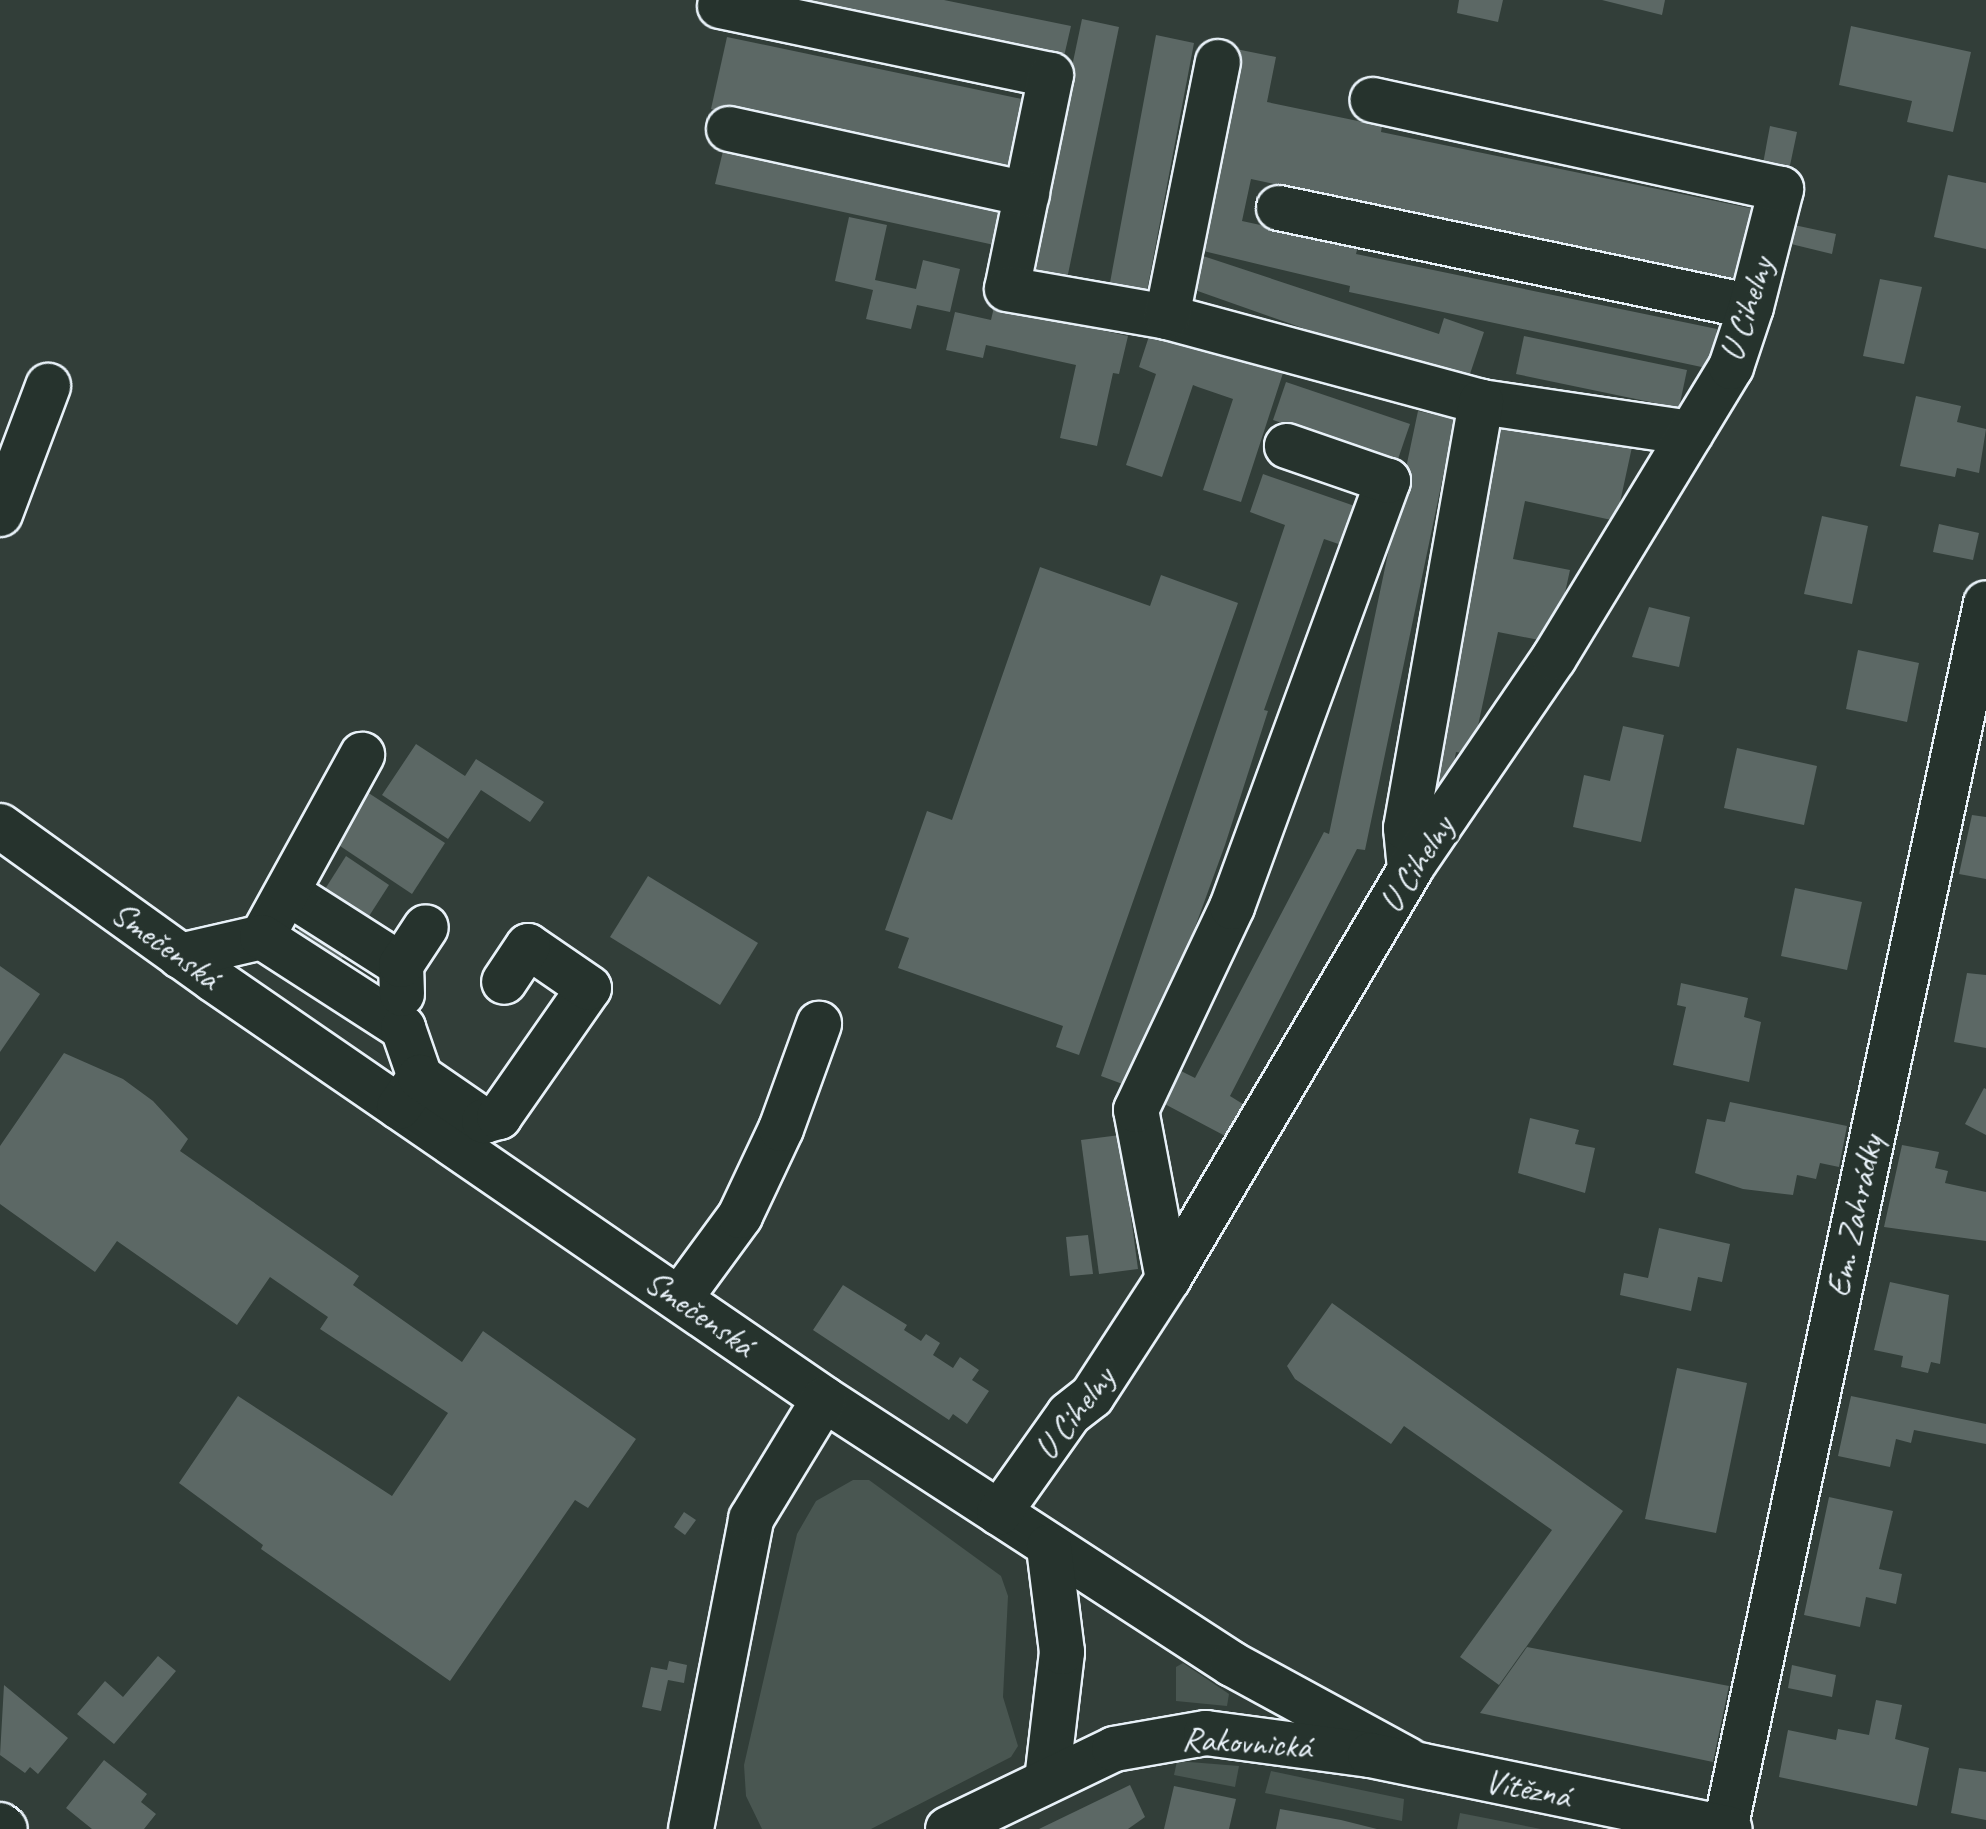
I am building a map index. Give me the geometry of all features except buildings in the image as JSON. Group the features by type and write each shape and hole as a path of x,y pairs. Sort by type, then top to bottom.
{"street":[{"path":"720,6 1051,75 1007,289 1167,317 1481,402 1691,433"},
{"path":"1167,317 1218,62"},
{"name":"U Cihelny","path":"999,1513 1069,1414 1092,1396 1168,1279 1410,869 1554,658 1731,367 1751,307 1781,189 1373,100"},
{"path":"729,129 1027,194"},
{"path":"1279,208 1751,307"},
{"path":"0,514 48,386"},
{"path":"1410,869 1406,828 1481,402"},
{"path":"1168,1279 1136,1110 1232,907 1388,481 1287,446"},
{"name":"Em. Zahrádky","path":"1726,1829 1969,766 1986,603"},
{"path":"262,937 362,755"},
{"name":"Smečenská","path":"0,826 180,956 409,1092 680,1298 824,1399 1232,1664 1421,1767"},
{"path":"288,893 401,965"},
{"path":"426,927 401,965 409,1092 484,1121 499,1117 589,988 528,946 504,982"},
{"path":"180,956 262,937 403,1028"},
{"path":"680,1298 740,1216 781,1129 819,1024"},
{"path":"691,1829 751,1519 824,1399"},
{"path":"1047,1780 1062,1652 1049,1547"},
{"name":"Rakovnická","path":"948,1829 1114,1749 1180,1734 1292,1742 1421,1767"},
{"name":"Vítězná","path":"1421,1767 1726,1829"},
{"path":"0,1825 5,1829"}],"shaded area":[{"path":"853,1480 869,1480 1001,1576 1008,1596 1003,1697 1018,1746 1011,1757 871,1829 762,1829 746,1796 744,1765 797,1534 816,1501"},
{"path":"1183,1663 1229,1694 1227,1706 1176,1701 1176,1667"},
{"path":"1177,1761 1239,1766 1235,1787 1174,1775"},
{"path":"1271,1771 1404,1799 1402,1821 1265,1793"},
{"path":"1460,1813 1541,1829 1457,1829"}]}
